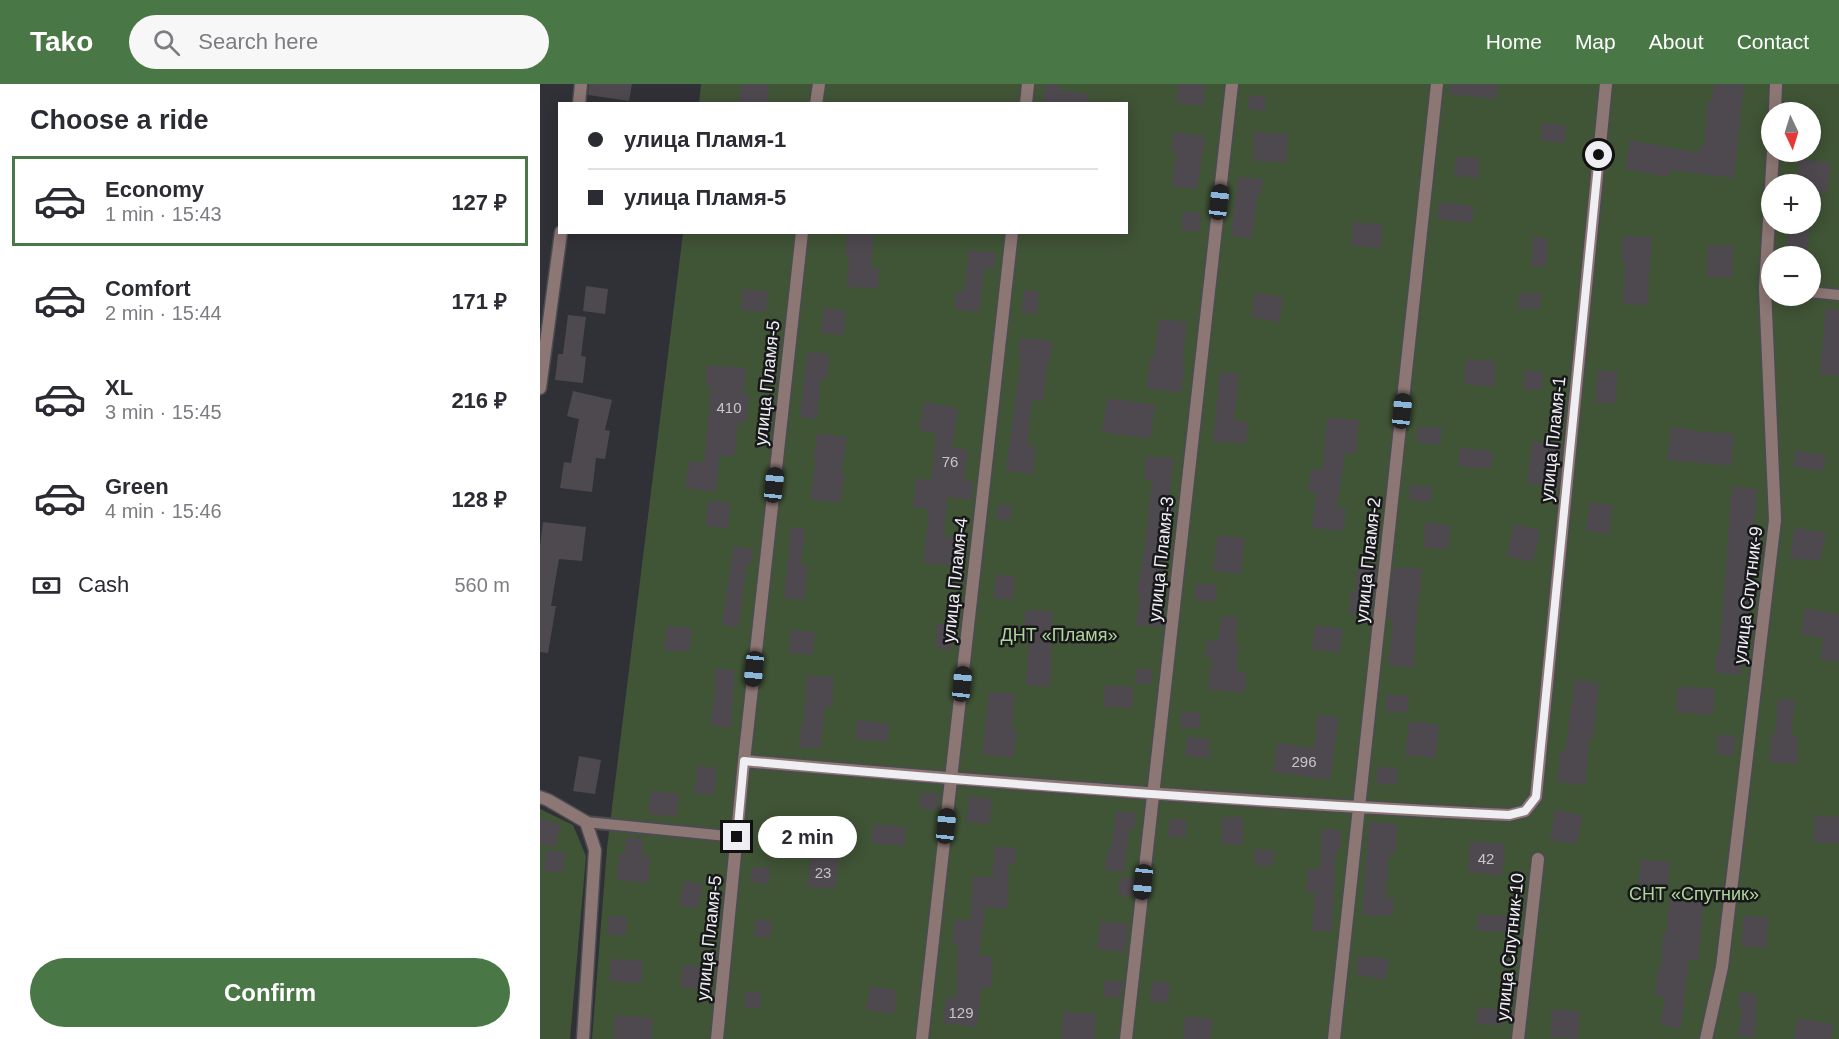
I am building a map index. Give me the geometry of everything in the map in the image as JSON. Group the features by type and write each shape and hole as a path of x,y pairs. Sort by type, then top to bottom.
{"street":[{"path":"579,102 581,84"},
{"path":"816,102 819,84"},
{"path":"1026,102 1028,84"},
{"name":"улица Пламя-3","path":"1126,1039 1232,84"},
{"name":"улица Пламя-2","path":"1334,1039 1437,84"},
{"name":"улица Пламя-1","path":"1359,808 1509,815 1525,811 1536,797 1606,84"},
{"path":"1775,102 1776,84"},
{"name":"улица Спутник-9","path":"1770,246 1773,162"},
{"path":"540,388 561,234"},
{"name":"улица Пламя-5","path":"717,1039 744,761 802,234"},
{"name":"улица Пламя-4","path":"922,1039 1012,234"},
{"name":"улица Спутник-9","path":"1706,1039 1722,966 1776,520 1769,306"},
{"path":"744,761 951,779 1359,808"},
{"path":"540,797 586,822 595,850 583,1039"},
{"name":"улица Спутник-10","path":"1518,1039 1538,859"}],"lane":[{"path":"1821,293 1839,295"},
{"path":"586,822 737,837"}],"green space":[{"name":"ДНТ «Пламя»","path":"701,84 1839,84 1839,1039 592,1039 607,848 683,234 1128,234 1128,102 699,102"},
{"path":"540,809 573,825 586,856 570,1039 540,1039"}],"building":[{"path":"589,84 632,84 629,101 588,95"},
{"path":"741,84 769,84 767,102 739,102"},
{"path":"1045,84 1059,84 1059,90 1089,94 1088,102 1043,102"},
{"path":"1178,84 1205,84 1203,106 1176,103"},
{"path":"1450,84 1498,84 1496,99 1449,94"},
{"path":"1714,84 1744,84 1734,178 1671,170 1669,177 1625,169 1630,140 1699,153 1700,146 1704,146 1708,100 1711,101"},
{"path":"1249,95 1266,97 1265,111 1248,109"},
{"path":"1542,123 1566,125 1565,143 1541,141"},
{"path":"1174,132 1205,136 1197,189 1172,186 1176,151 1171,150"},
{"path":"1254,132 1288,134 1286,162 1253,161"},
{"path":"1456,156 1479,158 1478,178 1454,176"},
{"path":"1799,162 1831,163 1827,194 1821,193 1821,174 1797,174"},
{"path":"1238,177 1263,179 1261,195 1257,194 1252,239 1231,236"},
{"path":"1439,202 1474,206 1472,223 1437,219"},
{"path":"1183,211 1201,213 1199,232 1181,230"},
{"path":"1353,222 1383,225 1381,249 1351,245"},
{"path":"847,234 874,234 871,268 879,268 878,288 847,287 849,255 845,254"},
{"path":"1788,234 1809,234 1807,246 1786,246"},
{"path":"1623,236 1652,237 1647,306 1622,303 1625,261 1621,261"},
{"path":"1533,237 1548,238 1546,267 1531,266"},
{"path":"1708,245 1733,246 1732,278 1706,277"},
{"path":"969,250 996,253 994,269 984,268 979,312 954,309 956,291 964,292"},
{"path":"586,286 608,289 605,314 583,311"},
{"path":"743,289 768,291 766,312 741,310"},
{"path":"1024,290 1039,292 1037,314 1022,313"},
{"path":"1255,292 1283,297 1279,322 1251,317"},
{"path":"1519,293 1540,293 1540,309 1518,309"},
{"path":"824,308 846,311 843,335 821,333"},
{"path":"1826,308 1839,310 1839,376 1820,374"},
{"path":"568,315 586,317 581,356 586,357 583,383 555,380 558,354 563,354"},
{"path":"1159,319 1187,322 1181,393 1146,388 1150,358 1154,359"},
{"path":"1020,338 1053,341 1050,361 1048,360 1043,401 1032,400 1027,445 1036,446 1033,474 1006,471 1021,357 1018,357"},
{"path":"807,352 829,354 827,379 821,378 817,419 800,417"},
{"path":"1466,359 1495,361 1494,387 1464,384"},
{"path":"707,365 746,368 743,394 749,395 746,423 738,422 734,457 720,455 716,492 685,488 689,461 704,463 711,386 706,386"},
{"path":"1525,370 1543,372 1542,390 1523,389"},
{"path":"1598,370 1618,372 1615,404 1595,402"},
{"path":"1220,372 1239,374 1234,420 1248,422 1246,444 1213,441"},
{"path":"573,391 612,400 605,430 610,431 605,459 596,458 592,492 560,488 564,462 571,463 579,419 567,416"},
{"path":"1107,398 1155,405 1150,439 1102,432"},
{"path":"924,402 958,408 952,448 968,450 964,480 974,482 972,500 947,497 944,536 955,537 951,566 923,563 929,509 913,507 916,478 931,480 936,433 919,430"},
{"path":"1327,418 1359,420 1356,454 1345,453 1337,508 1346,508 1343,531 1312,528 1316,493 1308,492 1311,469 1322,470"},
{"path":"1418,426 1442,428 1440,445 1416,442"},
{"path":"1671,427 1734,434 1731,466 1667,460"},
{"path":"817,433 847,437 841,474 845,474 840,503 810,499"},
{"path":"1532,441 1562,445 1558,487 1527,483"},
{"path":"1460,448 1493,451 1491,469 1458,466"},
{"path":"1796,451 1826,455 1824,471 1793,467"},
{"path":"1146,456 1174,458 1169,498 1175,498 1168,557 1163,556 1158,604 1165,604 1162,627 1136,625 1140,595 1137,594 1152,480 1144,479"},
{"path":"1410,485 1432,487 1431,502 1409,500"},
{"path":"1732,486 1757,489 1741,675 1715,673 1716,653 1719,653"},
{"path":"708,501 730,503 728,528 705,526"},
{"path":"1590,502 1613,505 1609,534 1586,531"},
{"path":"998,504 1012,506 1010,521 996,519"},
{"path":"543,522 586,527 582,561 559,559 551,606 556,606 548,653 540,652 540,545"},
{"path":"1426,522 1451,526 1448,550 1423,547"},
{"path":"1514,524 1540,530 1533,562 1507,556"},
{"path":"791,527 805,529 801,566 808,566 804,600 784,598"},
{"path":"1794,528 1826,532 1820,561 1790,558"},
{"path":"1218,535 1245,538 1241,574 1213,571"},
{"path":"733,546 753,549 752,563 747,562 739,627 722,625"},
{"path":"1358,564 1377,567 1371,617 1349,614 1351,592 1355,592"},
{"path":"1398,567 1422,569 1413,668 1388,665 1393,619 1388,618 1393,569 1398,569"},
{"path":"996,574 1015,576 1013,600 993,598"},
{"path":"1196,583 1217,585 1215,602 1194,600"},
{"path":"1805,608 1839,614 1839,662 1820,660 1823,638 1801,635"},
{"path":"1025,610 1053,611 1049,687 1026,685 1029,638 1024,638"},
{"path":"1221,616 1238,617 1235,643 1239,644 1236,672 1247,673 1245,693 1208,689 1212,658 1205,657 1207,640 1218,642"},
{"path":"937,623 954,625 951,650 935,648"},
{"path":"1315,625 1343,629 1340,653 1312,649"},
{"path":"667,626 692,628 689,652 664,650"},
{"path":"791,630 815,632 812,655 789,653"},
{"path":"715,668 735,670 731,728 710,725 716,683 714,683"},
{"path":"1137,668 1153,670 1151,685 1135,683"},
{"path":"807,675 834,677 832,706 825,706 820,749 799,747"},
{"path":"1575,679 1599,683 1593,739 1589,739 1585,785 1557,782 1560,751 1565,752"},
{"path":"1105,685 1133,687 1132,708 1103,706"},
{"path":"1678,686 1715,689 1713,715 1676,712"},
{"path":"989,692 1015,694 1012,730 1017,730 1013,758 982,754"},
{"path":"1387,694 1409,696 1407,713 1385,711"},
{"path":"1778,699 1795,700 1791,736 1798,737 1797,764 1769,762 1771,735 1775,735"},
{"path":"1181,712 1200,712 1200,728 1180,727"},
{"path":"1317,714 1339,717 1330,780 1273,772 1277,743 1314,748"},
{"path":"857,720 890,724 887,742 855,739"},
{"path":"1409,721 1439,725 1435,758 1405,755"},
{"path":"1718,734 1736,736 1733,756 1716,754"},
{"path":"1187,737 1210,739 1209,758 1185,756"},
{"path":"579,756 601,760 595,794 573,791"},
{"path":"697,766 717,768 714,795 694,793"},
{"path":"1377,767 1397,768 1397,785 1377,784"},
{"path":"651,791 679,794 676,817 648,814"},
{"path":"921,792 939,794 937,810 919,808"},
{"path":"969,796 992,799 989,824 966,822"},
{"path":"1555,810 1582,815 1577,844 1550,840"},
{"path":"1116,811 1136,813 1134,830 1129,829 1124,872 1105,870 1108,850 1111,850"},
{"path":"1815,815 1839,817 1839,844 1813,842"},
{"path":"1222,817 1243,817 1243,845 1222,844"},
{"path":"1170,818 1187,820 1185,838 1168,837"},
{"path":"540,819 561,824 555,847 540,843"},
{"path":"1369,822 1397,824 1395,854 1389,854 1386,897 1394,898 1393,916 1362,915"},
{"path":"874,824 906,827 904,846 871,843"},
{"path":"1322,829 1341,830 1340,851 1336,851 1332,932 1312,931 1315,893 1306,893 1308,869 1320,869"},
{"path":"626,837 643,838 642,855 650,856 648,883 617,880 619,853 625,853"},
{"path":"1470,841 1505,844 1502,876 1468,872"},
{"path":"995,846 1016,848 1015,864 1009,863 1007,909 985,907 979,956 993,956 991,988 981,988 977,1027 943,1023 946,997 956,998 958,945 952,945 955,919 970,921 973,876 992,877"},
{"path":"1255,849 1274,850 1273,866 1254,865"},
{"path":"546,850 565,852 563,873 544,871"},
{"path":"811,854 839,857 835,889 807,887"},
{"path":"1641,859 1670,862 1667,888 1638,884"},
{"path":"752,867 770,868 769,884 750,882"},
{"path":"1120,877 1134,879 1132,897 1118,894"},
{"path":"684,881 703,885 698,909 679,905"},
{"path":"1670,895 1704,899 1698,960 1689,959 1681,1029 1660,1025 1665,996 1655,996"},
{"path":"1478,914 1515,917 1513,933 1476,930"},
{"path":"608,915 627,917 625,936 607,934"},
{"path":"1744,915 1768,918 1766,948 1741,946"},
{"path":"756,919 772,921 770,938 754,936"},
{"path":"1100,921 1128,924 1125,952 1097,949"},
{"path":"1358,956 1389,959 1386,979 1356,975"},
{"path":"611,959 643,961 641,983 609,981"},
{"path":"683,965 709,967 707,990 680,987"},
{"path":"1105,980 1123,981 1121,998 1103,997"},
{"path":"1152,981 1170,983 1168,1003 1150,1001"},
{"path":"870,986 897,990 894,1014 866,1010"},
{"path":"746,991 761,992 760,1008 744,1007"},
{"path":"1740,992 1757,994 1754,1038 1738,1036 1742,1008 1738,1008"},
{"path":"1478,1007 1502,1009 1500,1026 1476,1024"},
{"path":"1552,1009 1580,1011 1578,1039 1550,1037"},
{"path":"1064,1011 1096,1014 1094,1039 1061,1039"},
{"path":"615,1015 653,1018 651,1039 613,1039"},
{"path":"1185,1016 1213,1019 1210,1039 1183,1039"},
{"path":"1797,1018 1833,1024 1831,1039 1794,1039"}],"route":[{"path":"737,837 744,761 951,779 1359,808 1509,815 1525,811 1536,797 1599,155"}],"park label":[{"name":"СНТ «Спутник»","path":"1694,894"}]}
